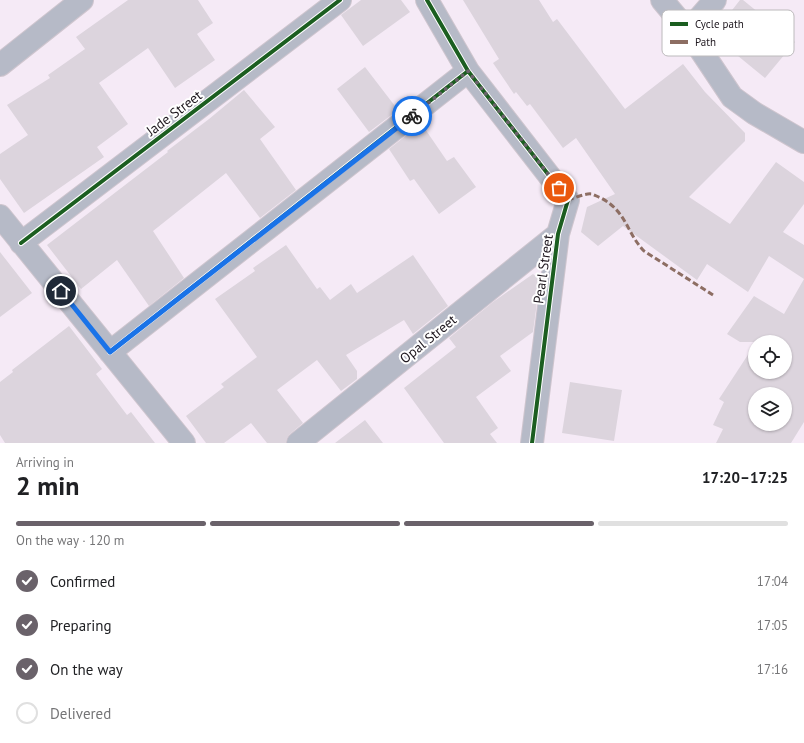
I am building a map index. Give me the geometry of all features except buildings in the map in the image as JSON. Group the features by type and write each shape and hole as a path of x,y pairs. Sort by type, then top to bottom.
{"street":[{"path":"0,65 82,0"},
{"name":"Jade Street","path":"21,242 340,0"},
{"name":"Pearl Street","path":"426,0 468,71 568,200 558,234 532,443"},
{"path":"662,0 670,10"},
{"path":"706,10 715,0"},
{"path":"705,56 732,97 754,113 804,142"},
{"path":"110,352 468,71"},
{"path":"0,216 184,443"},
{"name":"Opal Street","path":"298,443 558,234"}],"marked path":[{"path":"568,200 589,194 601,198 610,204 621,216 633,237 644,251 713,295"}],"cycle path":[{"path":"21,243 340,0"},
{"path":"427,0 468,71 568,200 558,234 532,443"},
{"path":"110,352 468,71"}],"way so far":[{"path":"412,116 468,71 559,188"}],"route":[{"path":"61,291 110,352 412,116"}]}
